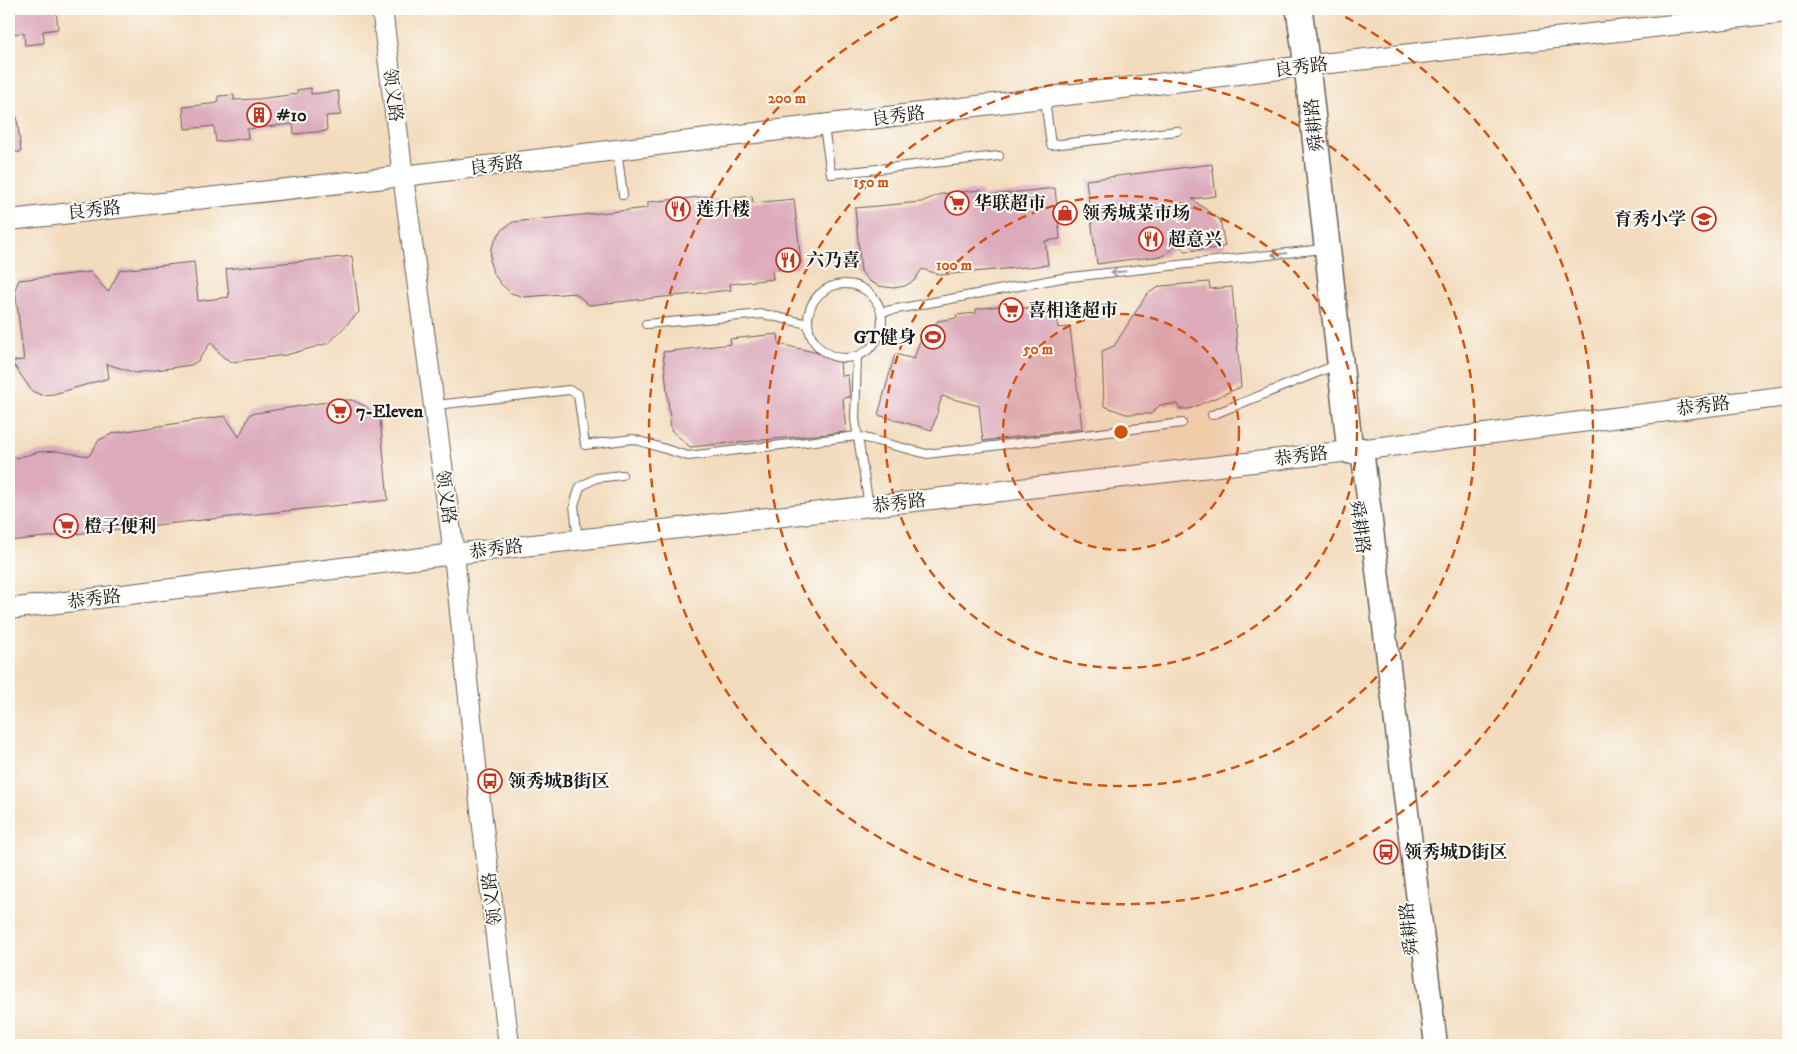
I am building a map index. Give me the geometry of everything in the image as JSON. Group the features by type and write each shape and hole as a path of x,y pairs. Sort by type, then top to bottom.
{"main road":[{"name":"舜耕路","path":"1299,9 1314,65 1421,1045"},
{"name":"舜耕路","path":"1314,9 1314,65 1328,249 1340,363 1356,450 1436,1045"}],"street":[{"name":"领义路","path":"382,9 454,554 509,1045"},
{"name":"良秀路","path":"9,220 403,176 1314,65 1788,12"},
{"name":"恭秀路","path":"9,610 454,554 1356,450 1788,396"}],"lane":[{"path":"1045,98 1050,145 1177,131"},
{"path":"824,125 831,174 999,156"},
{"path":"617,150 623,195"},
{"path":"882,312 1062,278 1328,249"},
{"path":"845,284 857,286 868,292 882,312 883,324 880,336 873,346 863,354 851,358 839,358 828,354 818,346 811,336 808,324 809,312 814,301 822,292 833,286 845,284"},
{"path":"646,324 764,314 808,324"},
{"path":"857,356 855,419 869,506"},
{"path":"1212,415 1340,363"},
{"path":"434,405 569,390 578,394 585,445 633,439 688,456 857,436 927,454 1182,424"},
{"path":"578,540 574,504 580,487 596,478 622,475"}],"building":[{"path":"9,9 56,9 58,29 43,31 44,43 25,45 24,33 9,34"},
{"name":"#10","path":"311,88 311,94 338,91 341,115 326,116 327,131 294,134 293,124 247,129 248,138 216,142 214,126 185,129 183,107 218,103 218,96 234,95 234,100 258,99 297,94 297,90"},
{"path":"9,117 17,117 21,152 9,153"},
{"path":"1212,164 1216,196 1192,199 1220,220 1225,246 1186,251 1177,244 1164,256 1097,264 1086,180"},
{"path":"1055,188 1060,239 1045,241 1048,265 941,275 922,269 915,280 905,286 893,288 879,286 869,281 861,271 855,208 921,202 941,194 981,190 982,196"},
{"path":"711,196 711,200 752,196 753,203 794,199 801,263 796,268 772,270 773,279 730,284 731,290 589,305 575,293 524,297 511,293 493,273 490,262 491,249 503,229 513,222 648,208 648,202"},
{"path":"352,256 359,312 329,343 286,355 232,362 223,357 211,342 198,361 191,365 136,373 107,364 109,378 54,394 41,395 32,391 11,361 24,360 15,289 19,280 90,272 108,292 120,270 194,262 198,301 229,297 226,269"},
{"path":"1209,282 1210,289 1232,287 1241,387 1189,409 1180,409 1177,404 1160,405 1151,414 1126,414 1104,406 1102,351 1114,346 1147,294 1161,286"},
{"path":"1015,304 1016,309 1056,304 1058,328 1070,327 1082,429 983,441 979,406 942,396 932,430 878,415 895,354 914,359 919,343 938,321 957,318 956,315 976,313 976,309"},
{"path":"778,334 779,344 840,358 841,376 848,375 850,397 843,398 846,432 690,447 671,430 663,352 731,344 730,339"},
{"path":"339,400 352,400 365,406 380,419 388,500 9,541 9,460 39,452 56,451 89,456 99,440 114,433 225,416 239,437 250,414"}],"place":[{"name":"#10","path":"259,115"},
{"name":"华联超市","path":"957,203"},
{"name":"莲升楼","path":"678,209"},
{"name":"领秀城菜市场","path":"1065,213"},
{"name":"育秀小学","path":"1704,219"},
{"name":"超意兴","path":"1151,239"},
{"name":"六乃喜","path":"788,260"},
{"name":"喜相逢超市","path":"1011,310"},
{"name":"GT健身","path":"933,337"},
{"name":"7-Eleven","path":"339,411"},
{"name":"橙子便利","path":"66,526"},
{"name":"领秀城B街区","path":"490,781"},
{"name":"领秀城D街区","path":"1386,852"}]}
